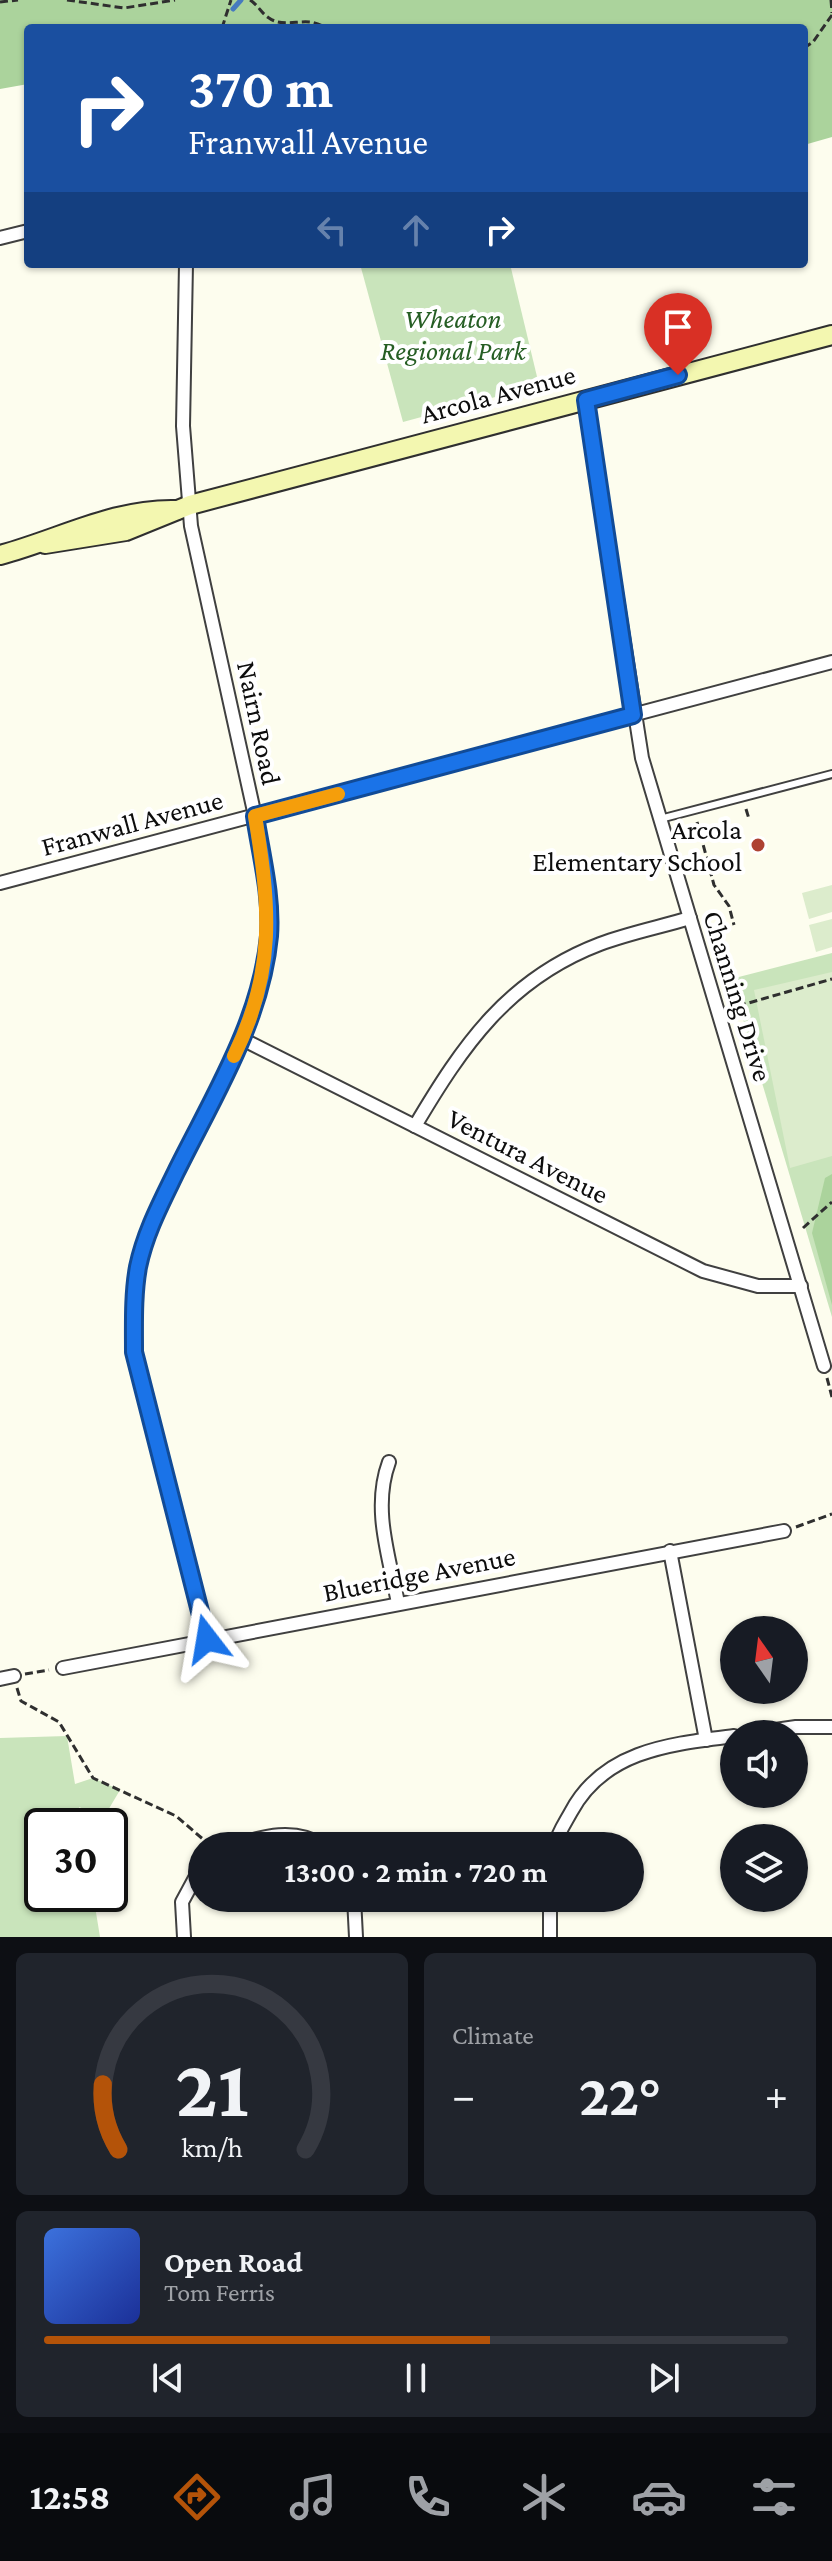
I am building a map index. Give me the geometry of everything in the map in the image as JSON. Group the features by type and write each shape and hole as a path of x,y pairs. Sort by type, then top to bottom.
{"street":[{"path":"0,238 24,232"},
{"name":"Nairn Road","path":"186,268 182,404 185,508 255,816 268,893 269,936 261,980 242,1039 152,1220 138,1266 133,1309 134,1352 207,1639"},
{"name":"Arcola Avenue","path":"0,555 45,544 122,514 145,509 185,508 832,335"},
{"name":"Channing Drive","path":"586,400 633,715 660,819 824,1366"},
{"name":"Franwall Avenue","path":"0,883 832,662"},
{"path":"415,1126 458,1053 525,984 601,944 690,918"},
{"name":"Ventura Avenue","path":"242,1039 703,1271 758,1286 801,1286"},
{"path":"389,1462 381,1484 381,1513 398,1603"},
{"name":"Blueridge Avenue","path":"63,1668 784,1531"},
{"path":"670,1551 706,1740"},
{"path":"0,1679 14,1676"},
{"path":"808,1727 832,1727"},
{"path":"562,1832 580,1795 613,1765 652,1748 720,1738"},
{"path":"184,1937 182,1902 188,1891"},
{"path":"355,1912 356,1937"},
{"path":"550,1912 550,1937"}],"lane":[{"path":"660,819 832,774"}],"path":[{"path":"0,2 18,0"},
{"path":"67,0 124,8 175,0"},
{"path":"223,24 231,0"},
{"path":"250,0 269,18 284,23 320,24"},
{"path":"808,45 832,14 831,0"},
{"path":"746,809 749,819"},
{"path":"693,811 714,885 729,906 734,925"},
{"path":"738,1006 832,979"},
{"path":"803,1228 832,1202"},
{"path":"824,1366 832,1397"},
{"path":"784,1531 832,1514"},
{"path":"63,1668 14,1676 21,1701 59,1722 93,1778 176,1816 195,1832"}],"green space":[{"path":"0,0 832,0 832,137 808,144 808,24 24,24 24,85 0,89"},
{"name":"Wheaton Regional Park","path":"361,268 511,268 539,385 403,422"},
{"path":"832,885 832,912 809,919 802,893"},
{"path":"832,919 832,947 816,952 809,925"},
{"path":"832,953 832,1317 731,979"},
{"path":"832,972 832,1156 790,1168 754,990"},
{"path":"832,1174 832,1305 812,1233 825,1178"},
{"path":"67,1736 75,1784 93,1778 120,1790 109,1808 24,1808 24,1912 96,1912 100,1937 0,1937 0,1738"}],"waterway":[{"path":"233,9 241,0"}],"slow traffic":[{"path":"234,1056 261,980 269,936 268,893 255,816 338,794"}],"place":[{"name":"Arcola Elementary School","path":"758,845"}],"route":[{"path":"207,1639 134,1352 133,1309 138,1266 152,1220 242,1039 261,980 269,936 268,893 255,816 633,715 586,400 678,375"}]}
